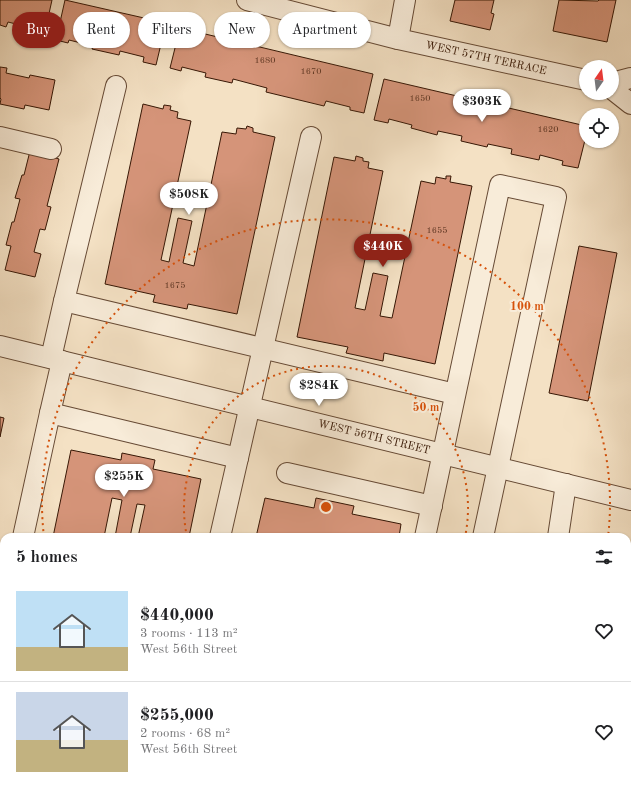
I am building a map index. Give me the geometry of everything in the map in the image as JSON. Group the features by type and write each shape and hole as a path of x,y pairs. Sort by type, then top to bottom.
{"street":[{"name":"WEST 57TH TERRACE","path":"247,0 398,39 579,78"},
{"path":"398,39 405,0"},
{"path":"619,81 631,78"},
{"path":"24,533 50,412 64,301 116,86"},
{"path":"619,95 631,104"},
{"path":"0,136 51,150"},
{"path":"221,533 311,137"},
{"path":"426,533 500,185 556,197 484,533"},
{"path":"64,301 456,394"},
{"name":"WEST 56TH STREET","path":"0,346 631,500"},
{"path":"50,412 238,458"},
{"path":"287,473 432,506"},
{"path":"559,533 566,484"}],"building":[{"path":"0,0 52,0 49,12 12,12 12,23 8,22 6,27 0,25"},
{"path":"65,0 118,12 73,12 73,41 69,40 68,43 65,42 65,12 62,12"},
{"path":"455,0 494,0 491,13 494,14 490,30 450,21"},
{"path":"559,0 616,0 607,42 553,31"},
{"path":"130,15 138,17 138,48 160,48 156,65 143,62 144,57 120,51 119,55 92,49 130,48"},
{"path":"206,34 214,36 214,48 264,48 373,74 364,113 350,110 350,107 326,101 324,106 266,92 267,88 233,79 232,83 205,77 206,73 182,67 181,71 170,68 175,48 206,48"},
{"path":"0,67 7,68 6,73 29,78 30,75 55,80 49,110 25,105 24,109 0,104"},
{"path":"384,79 579,124 579,148 583,148 578,168 562,165 563,161 540,155 539,160 511,154 512,149 488,144 487,147 461,141 462,136 438,131 437,135 411,128 412,125 389,119 388,123 374,120"},
{"path":"143,104 163,109 164,105 171,106 170,110 178,112 177,118 191,121 161,260 169,262 178,218 192,221 183,263 194,266 222,132 236,134 237,128 246,129 247,126 253,128 253,132 275,137 237,314 188,304 187,309 153,302 155,295 105,284"},
{"path":"30,151 59,159 47,206 51,207 45,230 40,229 34,252 41,254 35,277 5,270 11,246 6,245 20,199 15,198 22,175 24,175"},
{"path":"356,156 363,158 363,161 369,162 368,168 383,171 355,308 365,310 373,273 388,276 380,316 392,318 421,181 435,184 436,177 446,179 446,176 451,176 450,182 472,186 435,364 384,353 383,361 346,353 348,347 297,337 334,157 355,161"},
{"path":"579,246 617,253 588,401 549,393"},
{"path":"0,417 4,418 0,437"},
{"path":"71,450 121,460 122,453 155,460 153,469 201,479 190,533 139,533 145,505 137,504 131,533 116,533 122,500 112,498 105,533 54,533"},
{"path":"265,498 314,508 316,498 354,506 352,514 401,524 400,533 257,533"}]}
